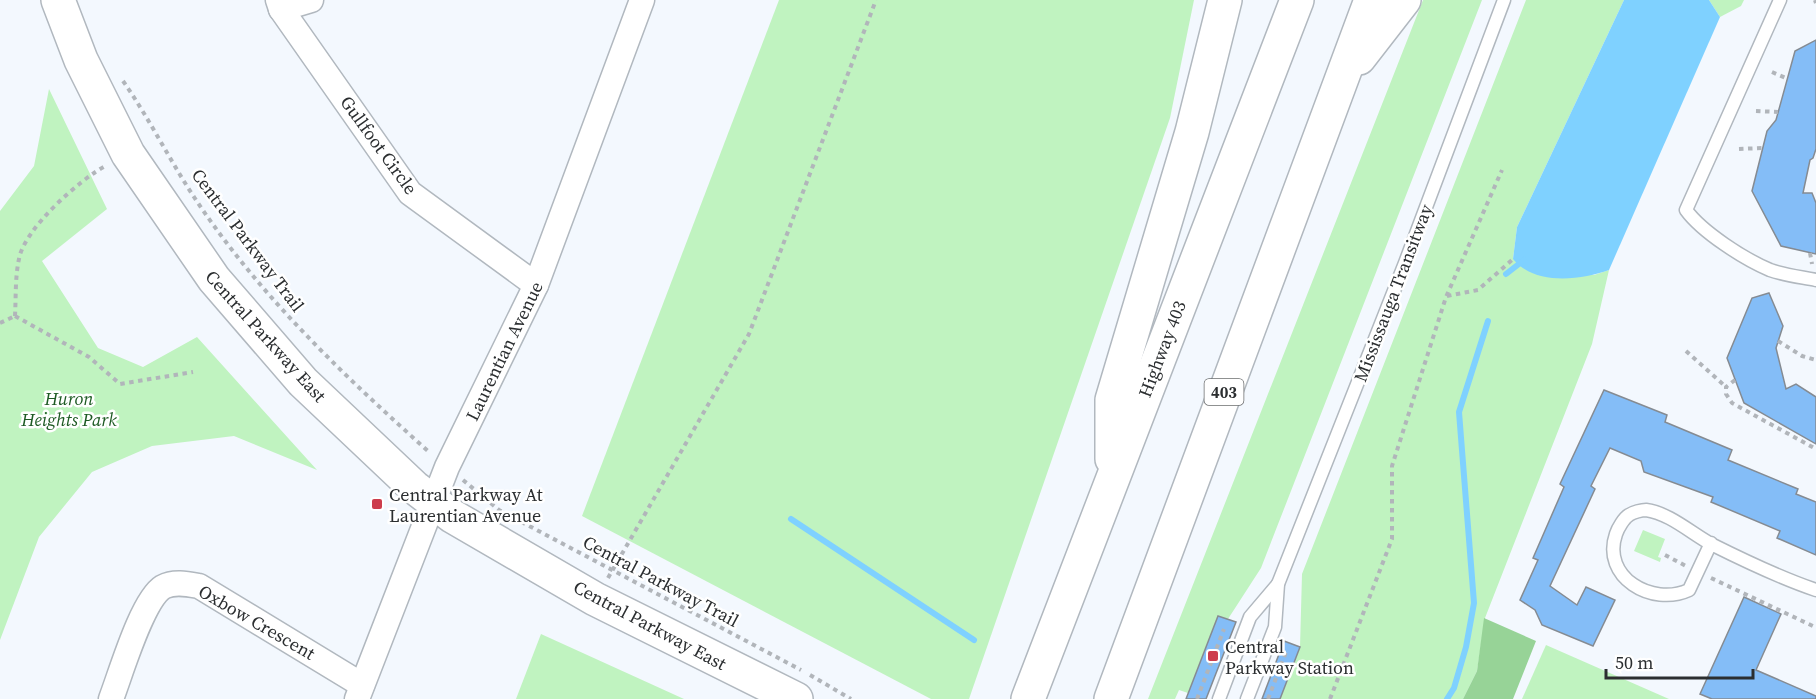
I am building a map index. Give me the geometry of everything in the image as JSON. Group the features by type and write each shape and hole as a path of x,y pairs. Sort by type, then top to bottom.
{"main road":[{"name":"Central Parkway East","path":"58,0 81,60 128,154 214,279 303,382 414,487 452,516 595,599 796,699"},
{"path":"1112,479 1112,400 1192,132 1225,0"},
{"name":"Highway 403","path":"1028,699 1297,0"},
{"name":"403","path":"1111,699 1371,0"},
{"path":"1338,85 1404,0"}],"street":[{"path":"280,5 311,0"},
{"name":"Laurentian Avenue","path":"360,692 447,467 536,285 642,0"},
{"name":"Gullfoot Circle","path":"280,5 410,193 536,285"},
{"name":"Oxbow Crescent","path":"111,699 150,598 165,586 184,583 199,586 360,692"}],"lane":[{"name":"Mississauga Transitway","path":"1246,699 1275,627 1278,584 1405,263 1504,0"},
{"path":"1780,0 1686,210 1695,222 1714,237 1770,270 1816,280"},
{"path":"1711,543 1689,590 1676,596 1657,595 1633,584 1616,568 1612,547 1618,529 1628,515 1645,510 1666,518 1711,543 1816,590"},
{"name":"Mississauga Transitway","path":"1219,699 1250,617 1278,584"}],"path":[{"path":"595,599 749,334 876,0"},
{"path":"1772,72 1788,79"},
{"name":"Central Parkway Trail","path":"118,74 195,198 274,302 357,388 428,451"},
{"path":"1756,111 1778,112"},
{"path":"1739,149 1762,148"},
{"path":"15,316 19,257 37,225 88,175 128,154"},
{"path":"1330,699 1392,539 1392,466 1446,297 1502,170"},
{"path":"1446,297 1478,290 1513,259"},
{"path":"0,323 15,316"},
{"path":"15,316 88,357 120,384 193,372"},
{"path":"1778,340 1802,356 1816,360"},
{"path":"1686,351 1726,387 1726,394 1732,403 1816,449"},
{"path":"1726,387 1735,380"},
{"name":"Central Parkway Trail","path":"462,480 499,510 851,699"},
{"path":"1665,555 1815,627"},
{"path":"1197,699 1224,629"},
{"path":"1268,699 1286,652"}],"green space":[{"path":"779,0 1194,0 1170,118 969,699 931,699 582,516"},
{"path":"1423,0 1482,0 1261,568 1228,619 1218,616 1188,693 1179,690 1175,699 1148,699"},
{"path":"1526,0 1624,0 1517,227 1513,259 1594,275 1609,270 1592,344 1485,618 1477,671 1463,699 1280,699 1300,647 1302,574"},
{"path":"1709,0 1744,0 1741,6 1720,17"},
{"name":"Huron Heights Park","path":"49,89 107,209 42,261 98,348 143,367 197,337 317,470 234,436 152,446 92,472 39,537 0,640 0,211 34,166"},
{"path":"1643,530 1665,539 1658,557 1661,558 1660,562 1634,551"},
{"path":"1484,618 1536,641 1513,699 1463,699 1477,671"},
{"path":"541,634 684,699 516,699"},
{"path":"1546,645 1669,699 1522,699"}],"water":[{"path":"1624,0 1709,0 1720,17 1609,270 1572,278 1533,274 1513,259 1517,227"}],"building":[{"path":"1816,40 1816,149 1810,160 1803,193 1812,193 1816,203 1816,254 1781,246 1752,191 1767,131 1776,120 1795,51"},
{"path":"1769,293 1783,326 1776,348 1786,389 1796,384 1816,397 1816,444 1744,403 1727,358 1752,298"},
{"path":"1604,390 1667,415 1665,422 1732,450 1728,460 1798,489 1796,494 1816,502 1816,555 1777,538 1780,531 1711,502 1713,497 1644,472 1641,461 1610,448 1591,486 1595,489 1550,586 1577,605 1586,587 1615,600 1593,646 1542,625 1535,610 1520,600 1538,560 1533,558 1564,487 1560,484"},
{"path":"1744,597 1781,614 1756,670 1816,696 1816,699 1712,699 1700,694"},
{"name":"Central Parkway Station","path":"1218,616 1236,622 1206,699 1186,699"},
{"name":"Central Parkway Station","path":"1284,641 1300,647 1280,699 1262,699"}],"waterway":[{"path":"1506,274 1524,260"},
{"path":"1447,699 1454,688 1466,647 1474,603 1459,412 1488,321"},
{"path":"791,519 974,640"}],"place":[{"name":"Central Parkway At Laurentian Avenue","path":"377,504"},
{"name":"Central Parkway Station","path":"1213,656"}]}
